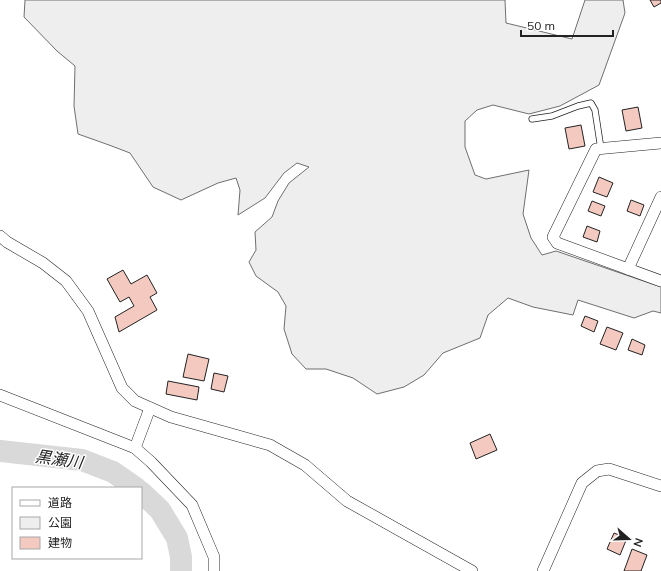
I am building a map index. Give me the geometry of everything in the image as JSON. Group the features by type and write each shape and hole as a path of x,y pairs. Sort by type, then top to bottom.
{"street":[{"path":"661,143 596,149 553,237 557,243 661,281"},
{"path":"628,269 661,197"},
{"path":"0,236 7,242 43,263 66,281 88,311 122,388 135,401 171,417 270,445 305,465 347,501 472,571"},
{"path":"0,395 134,448 151,462 192,506 214,557 214,571"},
{"path":"134,448 150,408"},
{"path":"543,571 582,483 594,473 609,469 661,486"}],"lane":[{"path":"532,119 552,116 578,106 591,103 595,110 601,149"}],"green space":[{"path":"25,0 505,0 506,23 572,39 585,0 623,0 625,13 599,85 560,106 529,114 493,105 477,110 465,121 465,147 475,175 486,179 529,170 523,214 531,238 542,255 556,251 661,287 661,313 653,311 634,318 578,300 573,315 533,307 508,298 488,315 480,338 443,353 424,375 404,387 377,394 353,378 326,369 306,369 292,354 284,329 286,306 278,292 256,276 249,262 256,250 255,232 272,217 278,201 289,183 309,167 297,163 284,173 265,198 238,215 240,190 236,178 218,183 181,200 153,187 130,153 78,134 74,106 75,66 57,51 24,17"}],"building":[{"path":"650,0 661,0 661,3 654,7"},
{"path":"638,107 642,128 626,131 622,110"},
{"path":"581,125 585,146 569,149 565,128"},
{"path":"599,177 613,183 607,197 593,192"},
{"path":"631,200 644,205 640,216 627,211"},
{"path":"592,201 605,206 601,216 588,211"},
{"path":"587,226 600,231 597,242 583,237"},
{"path":"123,270 131,284 147,275 157,293 150,297 157,310 119,332 115,317 134,306 129,297 120,302 107,279"},
{"path":"585,316 598,321 594,332 581,326"},
{"path":"607,327 623,333 616,350 600,344"},
{"path":"632,339 645,345 642,355 628,350"},
{"path":"188,354 209,359 204,381 183,377"},
{"path":"214,373 228,376 224,392 211,389"},
{"path":"168,381 199,387 197,400 166,394"},
{"path":"490,434 497,450 476,459 470,443"},
{"path":"614,533 627,538 620,555 607,549"},
{"path":"632,549 647,555 641,571 624,571"}],"waterway":[{"name":"黒瀬川","path":"0,451 82,460 113,472 135,487"},
{"name":"黒瀬川","path":"142,493 160,510 177,538 181,557 181,571"}]}
